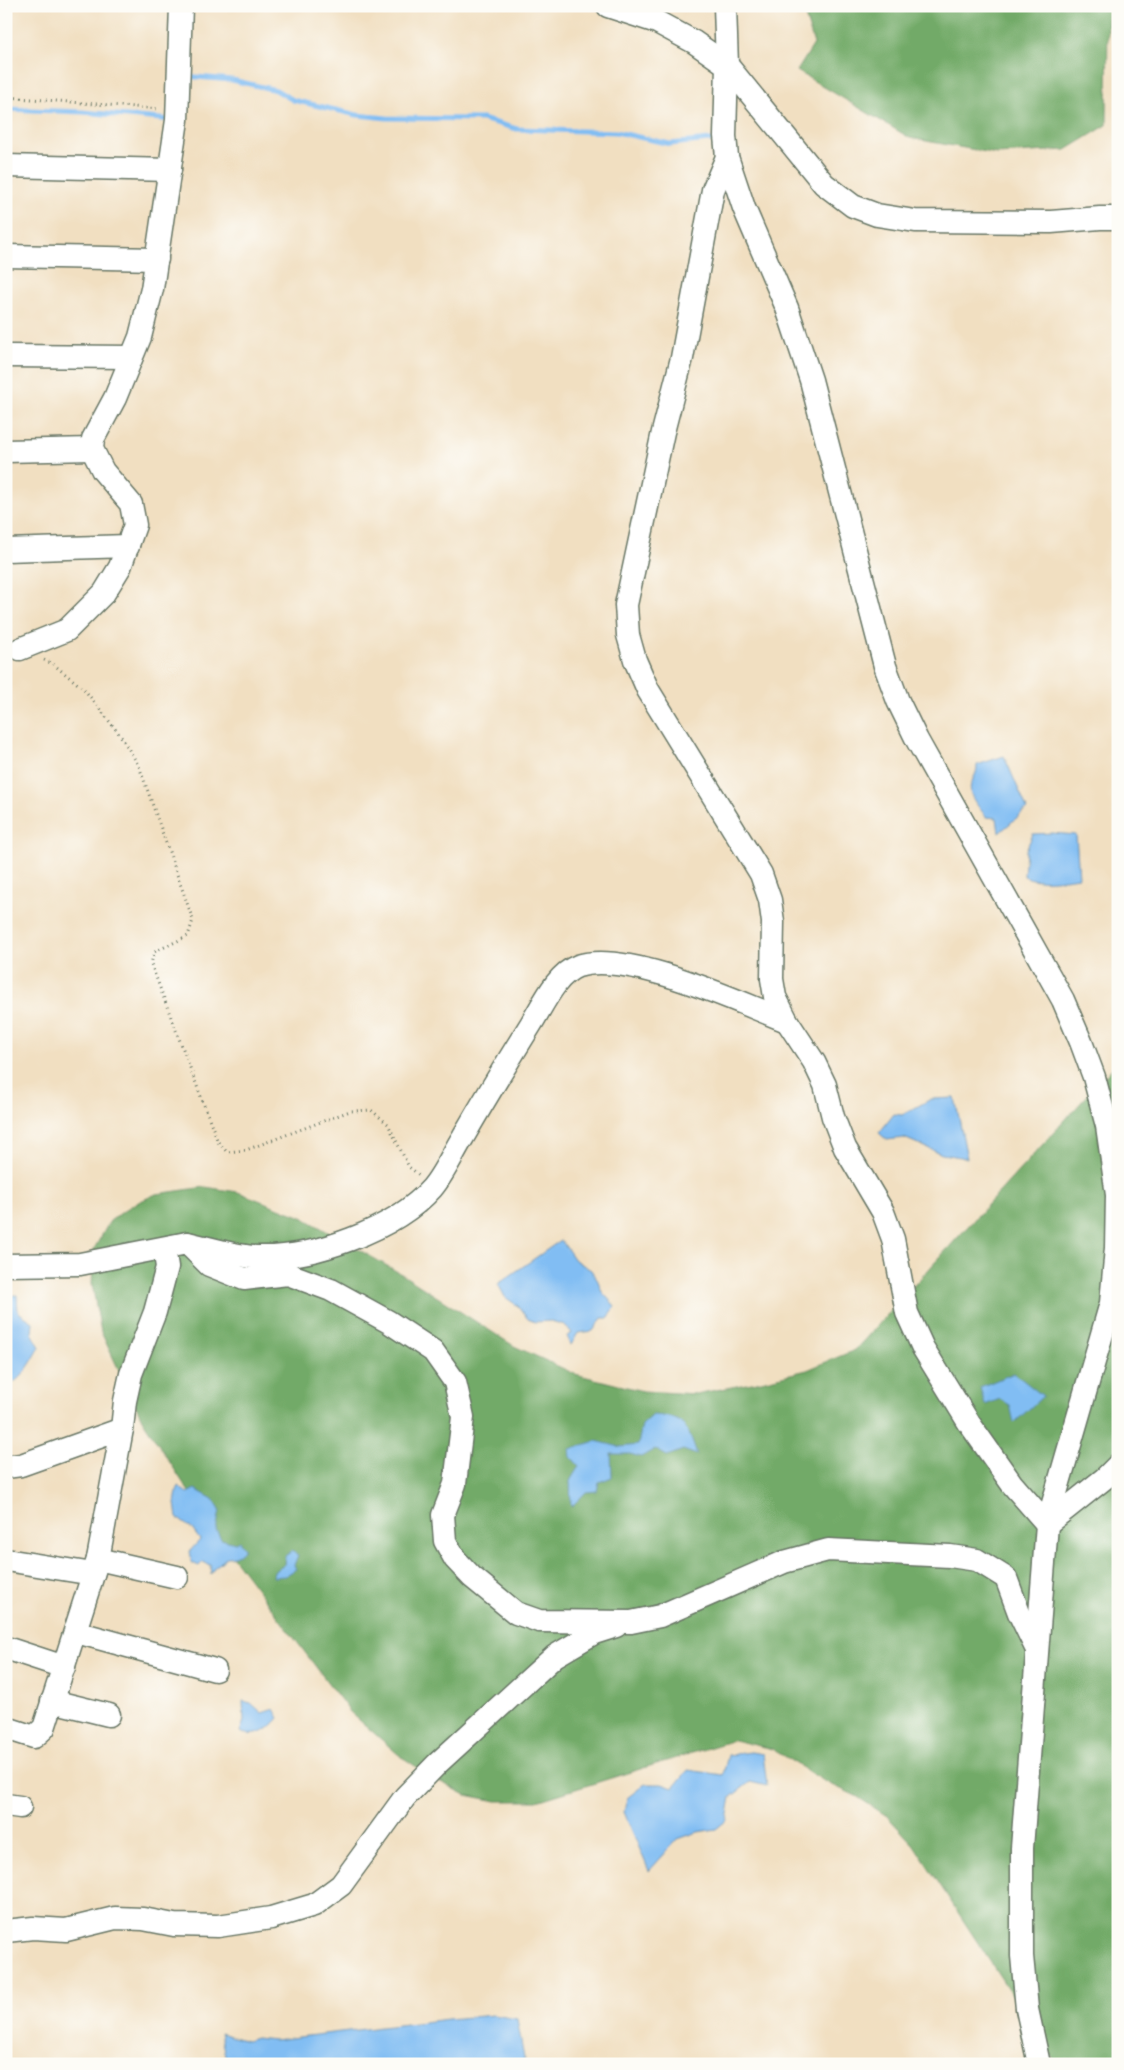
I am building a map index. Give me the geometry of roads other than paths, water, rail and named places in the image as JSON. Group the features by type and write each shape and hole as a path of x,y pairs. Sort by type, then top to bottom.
{"street":[{"path":"20,649 67,630 104,593 120,567 135,524 131,504 103,471 92,449 93,439 115,398 140,337 152,289 177,110 181,6"},
{"path":"608,6 657,22 694,42 727,66 824,184 853,206 877,215 915,221 1051,222 1118,218"},
{"path":"725,6 727,66 725,136 727,157 744,208 800,343 885,666 898,701 916,740 1063,1000 1094,1077 1108,1126 1117,1195 1116,1248 1111,1303 1047,1524 1022,1848 1022,1956 1027,2009 1039,2064"},
{"path":"727,157 713,190 682,358 663,432 626,605 628,635 635,660 648,690 761,874 770,900 773,922 772,979 775,997 787,1021 814,1062 825,1085 845,1148 883,1212 893,1239 907,1313 923,1348 990,1454 1012,1484 1047,1524"},
{"path":"6,166 170,170"},
{"path":"6,256 157,259"},
{"path":"6,356 132,358"},
{"path":"6,451 92,449"},
{"path":"6,550 128,546"},
{"path":"6,1265 80,1264 187,1243 257,1258 304,1253 344,1242 387,1223 422,1198 433,1187 506,1064 560,979 578,966 606,963 664,973 787,1021"},
{"path":"187,1243 209,1265 244,1279 288,1274 331,1290 389,1322 433,1351 455,1382 463,1418 455,1484 442,1515 445,1541 455,1559 472,1577 516,1613 539,1621 631,1622"},
{"path":"6,1728 34,1737 44,1728 76,1632 96,1567 122,1429 125,1402 132,1374 155,1312 166,1267 164,1248"},
{"path":"6,1466 21,1464 122,1429"},
{"path":"1047,1524 1105,1478 1118,1465"},
{"path":"6,1931 33,1928 66,1930 115,1918 143,1919 174,1925 218,1926 271,1918 314,1905 340,1885 405,1798 438,1763 555,1656 594,1633 660,1616 784,1562 828,1550 950,1556 977,1560 1006,1578 1019,1613 1038,1651"},
{"path":"6,1560 96,1567 177,1577"},
{"path":"76,1632 215,1670"},
{"path":"6,1648 64,1667"},
{"path":"52,1701 109,1715"}],"water":[{"path":"1004,756 1027,809 999,833 997,818 986,817 972,798 970,789 977,765"},
{"path":"1033,834 1076,835 1079,877 1037,880 1024,876 1026,850"},
{"path":"955,1098 967,1158 942,1154 904,1138 887,1140 879,1133 894,1114 902,1115 931,1099"},
{"path":"561,1240 575,1260 591,1270 602,1292 615,1306 609,1318 602,1318 593,1331 578,1333 571,1345 567,1336 572,1333 565,1325 551,1321 535,1322 528,1319 518,1306 505,1297 498,1284"},
{"path":"17,1295 18,1312 33,1322 32,1333 40,1347 22,1375 6,1386 6,1296"},
{"path":"1014,1373 1043,1396 1014,1423 1010,1405 1000,1399 985,1405 980,1387"},
{"path":"653,1415 672,1418 683,1425 687,1430 697,1455 683,1450 667,1456 655,1449 641,1457 630,1454 611,1454 612,1477 599,1482 597,1491 586,1492 571,1507 570,1481 579,1466 571,1457 570,1449 596,1441 620,1447 638,1445 642,1425"},
{"path":"178,1486 187,1493 195,1489 213,1499 220,1510 216,1530 221,1539 235,1543 239,1541 244,1548 237,1555 227,1557 214,1568 211,1574 210,1565 203,1562 199,1566 192,1563 190,1551 200,1540 192,1529 177,1518 175,1503"},
{"path":"292,1551 298,1555 294,1565 296,1569 285,1576 273,1577 274,1572 284,1565 285,1556"},
{"path":"243,1701 251,1703 262,1713 274,1709 279,1718 266,1730 256,1734 240,1732 244,1721"},
{"path":"751,1752 763,1754 767,1786 750,1782 731,1797 727,1820 716,1829 698,1832 678,1839 649,1871 624,1812 627,1798 645,1784 662,1784 673,1788 688,1770 723,1775 728,1755"},
{"path":"493,2015 517,2019 525,2064 227,2064 220,2033 247,2041 256,2038 274,2040"}],"waterway":[{"path":"184,76 232,80 276,90 293,100 357,115 387,118 482,119 517,129 616,132 670,144 710,140"},
{"path":"6,109 82,112 172,120"}]}
